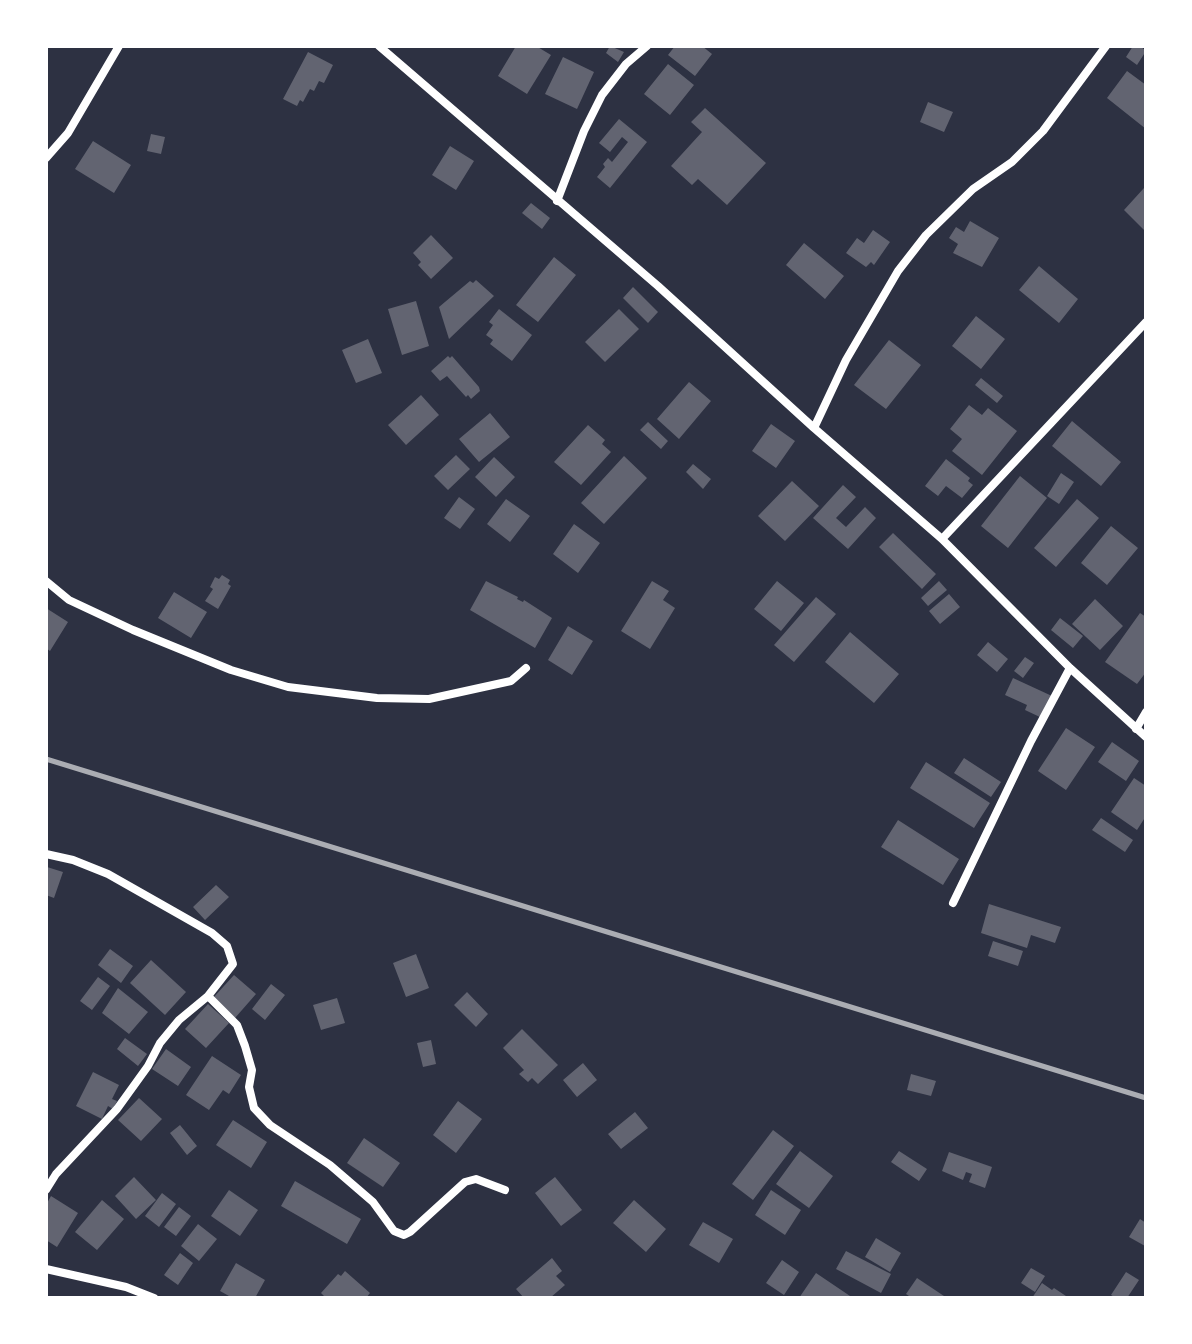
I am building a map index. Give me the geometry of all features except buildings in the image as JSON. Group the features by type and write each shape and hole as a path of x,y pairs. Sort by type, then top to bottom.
{"street":[{"path":"46,158 68,133 119,46"},
{"path":"379,46 658,286 942,539 1070,668 1146,737"},
{"path":"557,201 584,131 602,95 626,64 647,46"},
{"path":"814,428 846,360 898,271 926,235 973,189 1012,162 1043,131 1106,46"},
{"path":"942,539 1146,322"},
{"path":"46,581 69,600 133,630 231,670 288,687 377,698 429,699 511,681 526,668"},
{"path":"953,903 1070,668"},
{"path":"1136,729 1146,712"},
{"path":"46,854 73,860 108,874 212,933 227,946 233,964 208,996 179,1020 160,1043 148,1066 117,1109 56,1174 46,1190"},
{"path":"208,996 237,1025 252,1070 249,1087 254,1108 270,1125 330,1165 373,1202 394,1231 404,1235 410,1232 465,1182 476,1179 505,1190"},
{"path":"46,1269 126,1287 154,1298"}],"railway":[{"path":"46,759 1146,1098"}]}
